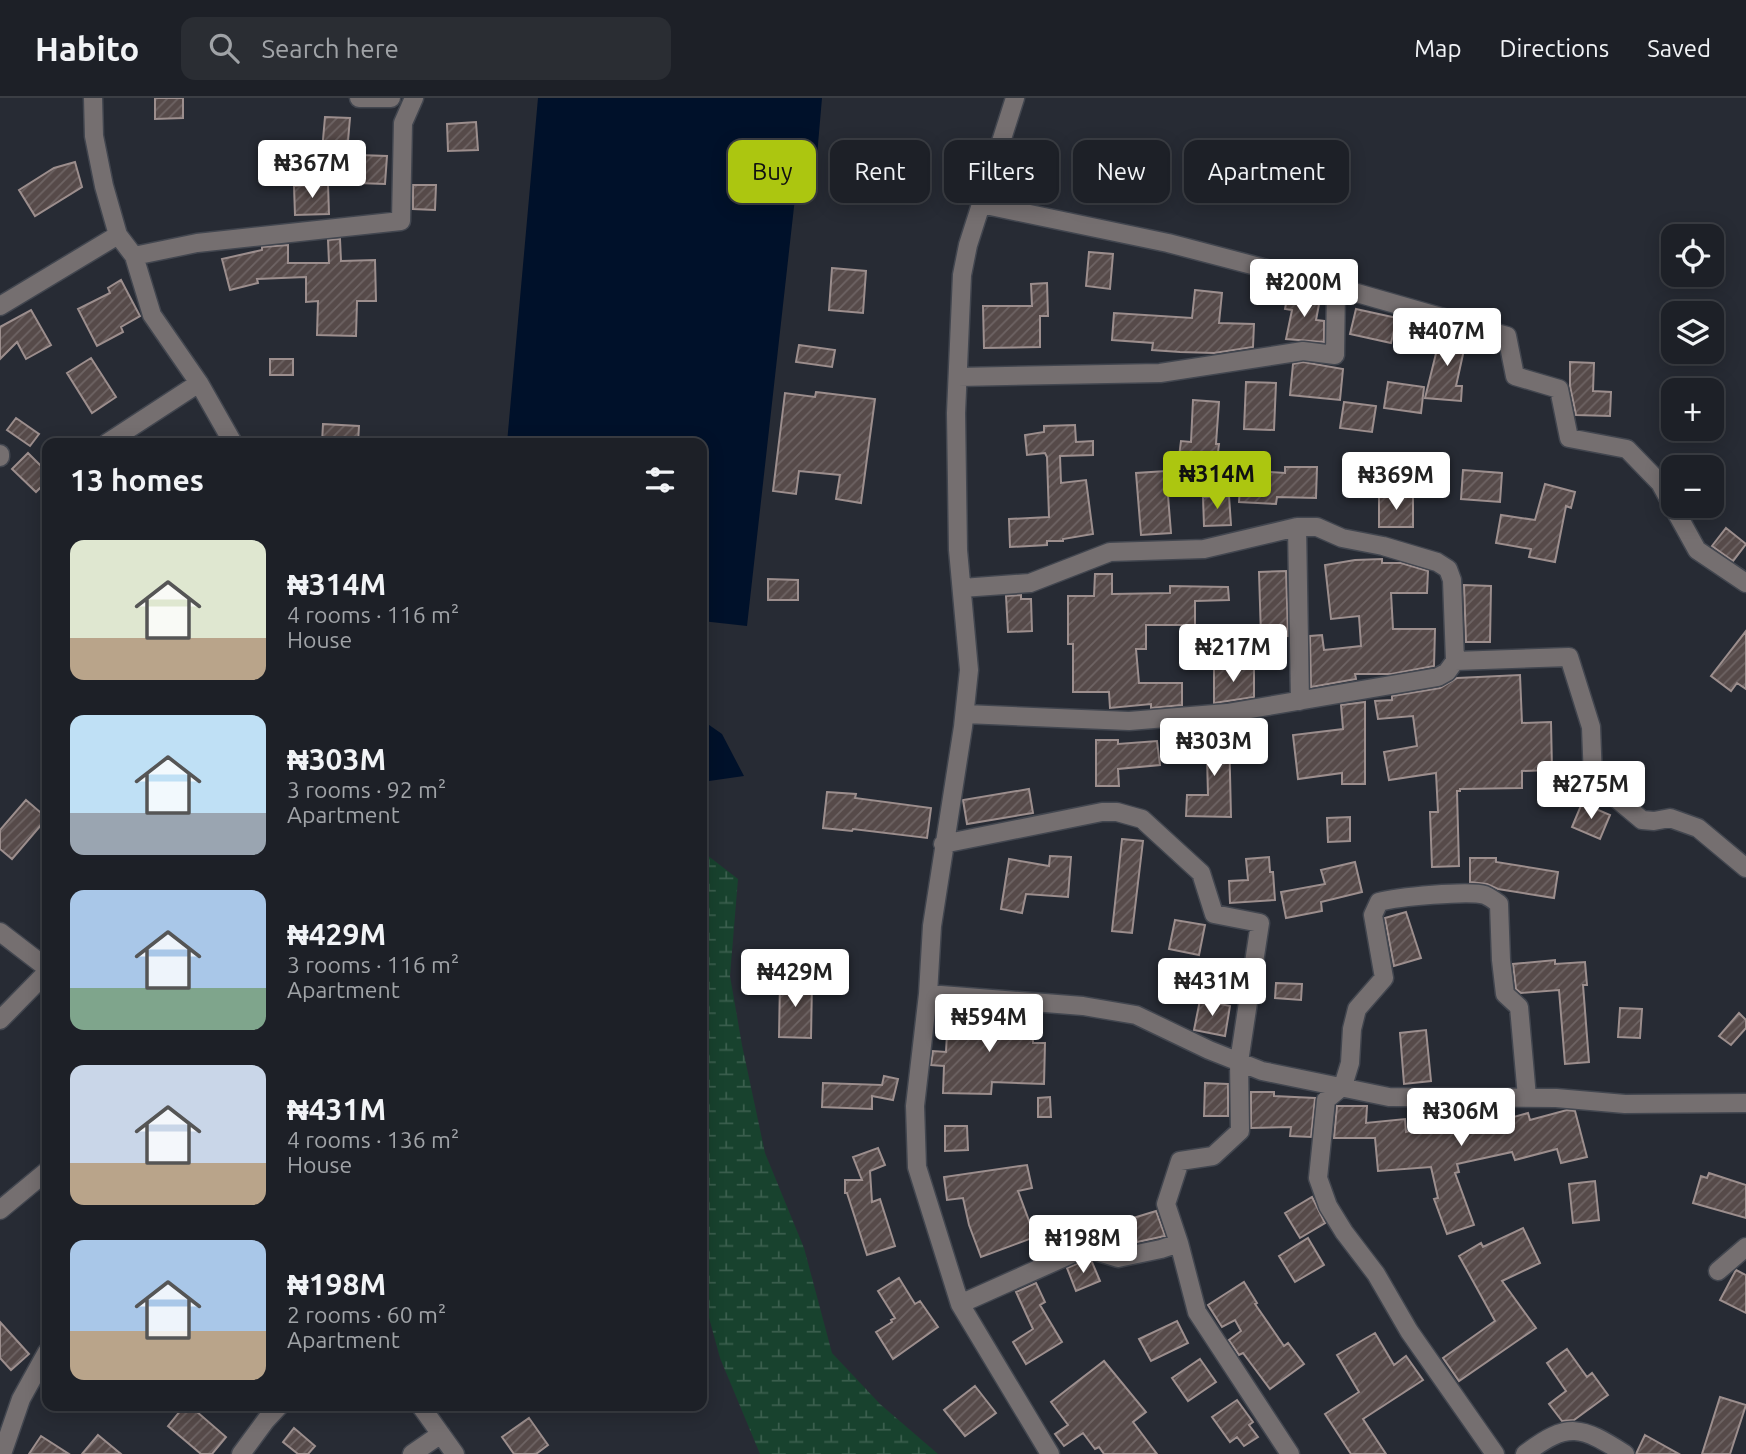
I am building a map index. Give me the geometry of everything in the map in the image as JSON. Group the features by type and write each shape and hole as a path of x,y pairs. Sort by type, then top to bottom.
{"street":[{"path":"93,98 94,136 118,235 134,256 152,315 199,383 230,438"},
{"path":"359,98 391,98"},
{"path":"134,256 197,243 401,221 403,123 414,98"},
{"path":"1015,98 968,245 962,275 958,377 958,550 969,670 965,714 932,926 928,994 915,1106 918,1167 960,1304 1051,1454"},
{"path":"981,204 1168,243 1507,336 1514,376 1559,389 1569,438 1627,449 1660,483 1697,550 1746,583"},
{"path":"0,306 118,235"},
{"path":"958,377 1160,373 1303,351 1335,355 1336,287"},
{"path":"115,438 199,383"},
{"path":"962,588 1030,583 1110,552 1204,549 1297,527 1317,527 1342,538 1383,546 1437,562 1448,569 1452,580 1455,661 1447,672 1438,677 1227,713 1129,721 965,714"},
{"path":"1297,527 1300,701"},
{"path":"1455,661 1569,657 1591,727 1593,779 1642,820 1679,820 1698,828 1746,868"},
{"path":"943,844 1102,812 1142,819 1201,873 1214,914 1260,923 1239,1062 1240,1131 1213,1156 1180,1161 1166,1204 1180,1243 1197,1312 1290,1454"},
{"path":"1495,1454 1409,1331 1376,1274 1344,1232 1328,1206 1318,1178 1326,1100 1343,1086 1350,1063 1352,1029 1357,1009 1384,978 1373,915 1379,902 1396,897 1483,895 1499,904 1505,994 1519,1007 1527,1097"},
{"path":"0,932 42,966"},
{"path":"0,1020 42,975"},
{"path":"928,994 1083,1006 1136,1015 1209,1050 1262,1071 1389,1097 1527,1097 1625,1104 1731,1101 1746,1103"},
{"path":"0,1210 42,1175"},
{"path":"960,1304 1085,1248 1118,1258 1180,1243"},
{"path":"1718,1270 1746,1247"},
{"path":"2,1454 21,1399 42,1361"},
{"path":"241,1454 274,1411"},
{"path":"425,1411 455,1454"},
{"path":"1525,1454 1547,1437 1573,1429 1601,1439 1625,1454"},
{"path":"412,1454 442,1434"}],"green space":[{"path":"707,855 738,879 730,976 742,1045 765,1153 804,1248 832,1353 880,1404 938,1454 760,1454 720,1358 707,1310"}],"water":[{"path":"538,98 822,98 816,167 816,140 728,140 728,203 794,203 747,626 707,622 707,438 507,438"},
{"path":"707,724 722,734 744,776 707,781"}],"building":[{"path":"155,98 183,98 183,118 155,119"},
{"path":"325,117 350,118 347,152 322,151"},
{"path":"476,122 478,150 448,151 447,124"},
{"path":"359,155 387,156 385,184 358,183"},
{"path":"75,162 82,187 35,216 19,190 54,168"},
{"path":"328,184 329,214 295,215 294,186"},
{"path":"413,185 436,185 435,210 413,209"},
{"path":"340,239 341,261 375,260 376,301 357,301 356,336 317,335 318,301 306,302 306,277 257,279 258,283 230,290 222,259 262,250 262,247 288,245 288,263 329,263 328,240"},
{"path":"1089,252 1113,254 1110,289 1086,286"},
{"path":"832,268 866,271 863,313 829,310"},
{"path":"121,280 140,316 121,327 123,332 97,346 78,309 110,293 108,288"},
{"path":"1047,283 1048,316 1040,316 1040,347 984,348 983,306 1032,306 1031,284"},
{"path":"1195,290 1222,293 1219,323 1254,324 1253,347 1214,353 1180,352 1152,350 1153,343 1112,340 1114,313 1192,318"},
{"path":"1288,293 1320,299 1316,320 1324,321 1324,342 1286,339 1292,310 1285,309"},
{"path":"1356,309 1397,318 1391,343 1350,334"},
{"path":"31,310 51,345 26,359 17,342 0,359 0,327"},
{"path":"1442,329 1467,336 1456,386 1462,386 1461,401 1425,398"},
{"path":"799,345 835,350 832,367 796,362"},
{"path":"91,358 116,397 92,413 67,373"},
{"path":"270,359 293,359 293,375 270,375"},
{"path":"1303,362 1343,369 1340,400 1290,395 1293,364"},
{"path":"1570,362 1594,363 1593,391 1611,392 1610,416 1576,415 1570,386"},
{"path":"1246,382 1276,383 1274,430 1244,429"},
{"path":"1388,382 1424,387 1421,413 1384,408"},
{"path":"816,392 875,399 861,503 836,499 840,475 799,471 796,494 773,491 785,393 815,397"},
{"path":"1193,400 1219,402 1217,460 1179,457 1181,441 1191,442"},
{"path":"1344,402 1376,406 1372,432 1340,428"},
{"path":"16,418 39,434 30,446 7,430"},
{"path":"323,424 359,426 358,438 322,438"},
{"path":"1075,425 1076,442 1093,441 1093,455 1060,456 1061,483 1086,480 1093,534 1063,541 1047,541 1047,545 1010,547 1009,519 1049,517 1047,457 1045,453 1027,455 1025,435 1044,432 1044,426"},
{"path":"28,453 42,467 42,486 36,492 12,469"},
{"path":"1285,467 1317,467 1316,498 1277,497 1276,504 1239,502 1241,470 1285,473"},
{"path":"1463,470 1502,473 1500,502 1461,499"},
{"path":"1166,471 1171,533 1141,535 1136,473"},
{"path":"1545,484 1575,492 1571,508 1566,506 1555,562 1529,557 1531,549 1496,543 1501,515 1535,520"},
{"path":"1229,496 1231,525 1204,526 1203,497"},
{"path":"1379,497 1413,497 1413,527 1379,527"},
{"path":"1726,528 1746,544 1733,561 1712,546"},
{"path":"1382,559 1382,563 1401,563 1428,571 1427,593 1391,593 1393,629 1435,629 1434,666 1391,674 1355,674 1356,679 1311,687 1310,636 1322,635 1324,650 1361,646 1359,616 1331,619 1325,565"},
{"path":"1286,571 1288,636 1261,637 1259,572"},
{"path":"1095,574 1112,574 1112,594 1170,593 1170,586 1228,587 1229,600 1195,601 1195,625 1146,625 1146,649 1136,649 1139,683 1182,683 1182,705 1151,708 1151,704 1110,708 1109,692 1073,692 1073,644 1068,644 1068,596 1094,596"},
{"path":"768,579 798,580 798,600 768,600"},
{"path":"1464,585 1491,586 1490,642 1466,642"},
{"path":"1021,595 1021,599 1031,599 1032,631 1008,632 1006,596"},
{"path":"1746,631 1746,689 1737,683 1731,691 1711,676"},
{"path":"1214,667 1254,669 1254,697 1214,703"},
{"path":"1520,675 1522,723 1551,722 1552,770 1522,771 1522,788 1457,791 1459,866 1432,867 1430,812 1438,812 1436,773 1389,780 1384,752 1417,746 1413,716 1378,719 1375,701 1392,700 1392,696 1440,688 1457,678"},
{"path":"1365,702 1365,784 1342,784 1342,773 1298,779 1293,735 1343,729 1341,705"},
{"path":"1203,730 1229,731 1231,817 1186,816 1187,795 1208,795"},
{"path":"1096,740 1118,740 1118,744 1157,741 1160,765 1118,769 1119,786 1096,786"},
{"path":"1029,789 1033,813 967,824 963,800"},
{"path":"827,792 856,794 855,798 931,808 927,838 823,828"},
{"path":"26,800 42,814 42,824 12,859 0,849 0,830"},
{"path":"1582,803 1610,815 1600,839 1572,827"},
{"path":"1350,817 1350,841 1328,842 1327,818"},
{"path":"1122,839 1143,841 1132,933 1112,931"},
{"path":"1050,856 1071,857 1068,897 1026,894 1022,913 1001,909 1009,859 1049,866"},
{"path":"1269,857 1275,900 1230,903 1229,881 1248,880 1246,859"},
{"path":"1470,858 1496,858 1496,862 1558,872 1554,898 1470,882"},
{"path":"1355,862 1362,892 1321,902 1322,911 1286,918 1281,892 1325,884 1321,870"},
{"path":"1406,912 1421,958 1394,966 1385,918"},
{"path":"1175,920 1205,925 1199,955 1169,949"},
{"path":"1555,960 1555,964 1585,962 1587,985 1583,985 1589,1062 1565,1064 1559,990 1521,993 1516,989 1513,964"},
{"path":"780,981 812,982 811,1038 779,1037"},
{"path":"1276,983 1302,984 1301,1000 1275,998"},
{"path":"1200,1000 1230,1006 1225,1036 1194,1030"},
{"path":"1620,1008 1642,1009 1640,1038 1618,1037"},
{"path":"1739,1013 1746,1020 1746,1028 1731,1045 1719,1036"},
{"path":"948,1015 1032,1020 1033,1043 1045,1043 1044,1084 992,1082 991,1094 943,1093 944,1066 931,1065 933,1051 946,1052"},
{"path":"1426,1030 1431,1081 1404,1084 1400,1033"},
{"path":"884,1076 898,1079 893,1100 872,1096 872,1109 822,1107 823,1083 882,1085"},
{"path":"1205,1083 1228,1084 1228,1116 1204,1116"},
{"path":"1251,1092 1274,1092 1274,1096 1315,1098 1311,1137 1290,1136 1291,1127 1251,1128"},
{"path":"1050,1097 1051,1117 1038,1117 1038,1098"},
{"path":"1337,1106 1367,1106 1366,1123 1405,1119 1406,1132 1459,1118 1460,1128 1489,1124 1528,1113 1530,1120 1567,1110 1575,1111 1587,1157 1561,1163 1557,1149 1515,1160 1512,1152 1457,1164 1459,1172 1455,1173 1474,1225 1447,1234 1434,1199 1438,1198 1431,1167 1378,1171 1375,1138 1334,1138"},
{"path":"945,1126 967,1126 968,1150 945,1151"},
{"path":"878,1148 885,1165 870,1171 872,1202 880,1199 895,1246 867,1255 845,1193 845,1180 862,1180 853,1157"},
{"path":"1027,1165 1032,1188 1018,1191 1035,1237 981,1257 969,1225 963,1198 947,1200 944,1177"},
{"path":"1709,1173 1746,1185 1746,1218 1693,1203 1701,1176 1707,1178"},
{"path":"1595,1181 1599,1220 1573,1223 1569,1184"},
{"path":"1312,1197 1325,1223 1300,1238 1285,1213"},
{"path":"1156,1211 1165,1236 1137,1242 1130,1219"},
{"path":"1523,1228 1540,1263 1502,1281 1536,1328 1459,1381 1443,1358 1495,1321 1459,1256 1481,1243 1483,1247"},
{"path":"1308,1238 1324,1265 1295,1282 1279,1256"},
{"path":"1086,1260 1092,1262 1100,1281 1076,1291 1067,1268"},
{"path":"1736,1270 1746,1275 1746,1313 1720,1300"},
{"path":"899,1278 915,1304 920,1301 938,1327 893,1359 876,1332 895,1318 878,1291"},
{"path":"1244,1282 1257,1303 1255,1304 1284,1346 1288,1343 1304,1364 1270,1389 1243,1353 1239,1355 1229,1340 1241,1331 1235,1320 1222,1327 1208,1305"},
{"path":"1036,1283 1045,1302 1040,1305 1062,1342 1026,1364 1013,1342 1033,1329 1016,1292"},
{"path":"1177,1321 1188,1343 1151,1361 1139,1339"},
{"path":"0,1322 29,1354 11,1370 0,1358"},
{"path":"1375,1333 1394,1365 1406,1356 1423,1380 1363,1419 1386,1454 1351,1454 1325,1414 1359,1392 1337,1355"},
{"path":"1567,1349 1587,1377 1592,1373 1608,1395 1574,1420 1562,1421 1549,1404 1566,1391 1547,1363"},
{"path":"1200,1359 1216,1382 1188,1401 1172,1378"},
{"path":"1104,1361 1146,1412 1133,1422 1157,1454 1104,1454 1099,1447 1095,1449 1083,1433 1064,1446 1055,1434 1068,1425 1051,1402"},
{"path":"975,1386 996,1413 965,1436 944,1410"},
{"path":"1720,1397 1746,1405 1730,1454 1702,1454"},
{"path":"1237,1400 1253,1422 1249,1425 1258,1437 1244,1446 1237,1437 1230,1442 1212,1417"},
{"path":"180,1411 196,1411 226,1437 212,1454 201,1454 168,1426"},
{"path":"529,1418 548,1445 536,1454 514,1454 502,1437"},
{"path":"294,1428 315,1446 308,1454 298,1454 283,1442"},
{"path":"98,1435 121,1454 82,1454"},
{"path":"1645,1435 1679,1454 1636,1454"},
{"path":"41,1436 69,1454 29,1454"}]}
